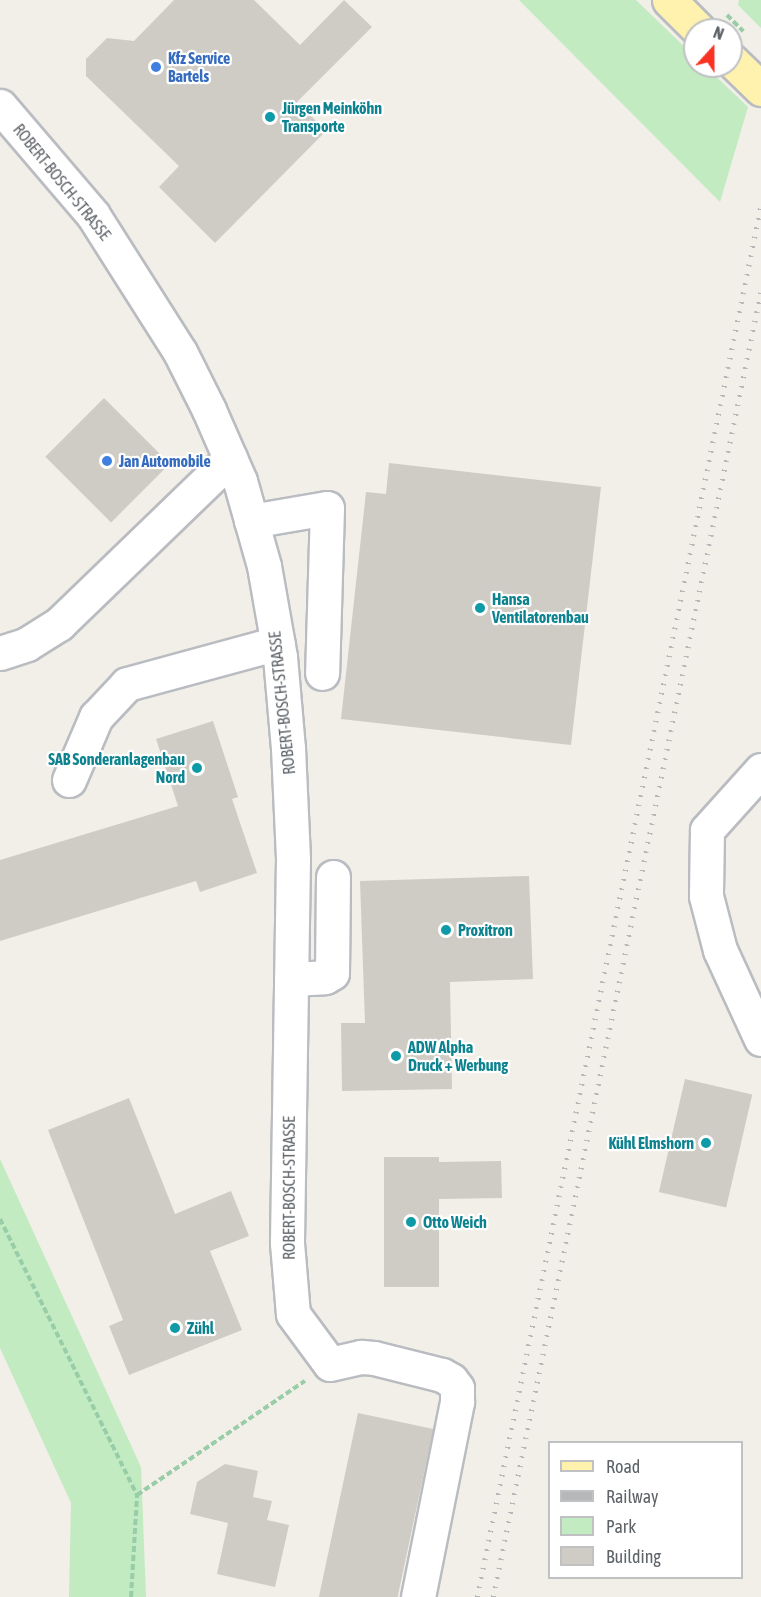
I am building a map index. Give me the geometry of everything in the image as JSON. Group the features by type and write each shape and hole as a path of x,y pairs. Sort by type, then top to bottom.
{"main road":[{"path":"669,0 697,18"},
{"path":"743,52 761,89"}],"street":[{"name":"ROBERT-BOSCH-STRASSE","path":"0,106 93,215 144,291 180,352 230,459 264,566 278,643 289,770 292,859 287,1242 293,1314 330,1364"},
{"path":"0,653 27,644 59,624 230,459"},
{"path":"251,520 327,508 322,673"},
{"path":"69,780 96,717 127,684 278,643"},
{"path":"760,1036 720,950 706,896 707,830 761,770"},
{"path":"291,979 325,977 332,973 333,877"},
{"path":"330,1364 361,1357 374,1358 442,1375 451,1380 457,1388 457,1402 418,1597"}],"path":[{"path":"0,1219 137,1495 130,1597"},
{"path":"137,1495 330,1364"}],"green space":[{"path":"519,0 636,0 683,45 683,78 718,78 748,107 720,202"},
{"path":"739,0 761,0 761,28 738,5"},
{"path":"0,1159 141,1467 146,1597 69,1597 71,1503 0,1348"}],"building":[{"path":"174,0 254,0 300,45 344,0 372,27 297,102 326,131 215,243 159,187 179,166 86,76 86,59 107,38 134,41"},
{"name":"Jan Automobile","path":"104,398 170,464 111,522 45,457"},
{"name":"Hansa Ventilatorenbau","path":"389,463 601,487 571,745 341,719 366,492 386,494"},
{"path":"213,721 238,797 232,799 257,873 200,892 196,881 0,941 0,860 178,806 156,739"},
{"name":"Proxitron","path":"529,876 533,979 450,982 452,1089 342,1091 341,1023 365,1023 360,881"},
{"name":"Kühl Elmshorn","path":"685,1079 752,1095 726,1208 659,1192"},
{"path":"129,1098 175,1214 231,1191 249,1236 210,1251 242,1330 129,1375 109,1326 123,1320 48,1130"},
{"name":"Otto Weich","path":"384,1157 439,1157 439,1162 501,1161 502,1198 439,1199 439,1287 384,1287"},
{"path":"358,1413 433,1429 398,1597 319,1597"},
{"path":"225,1464 258,1471 253,1497 272,1501 267,1520 289,1525 275,1587 217,1574 228,1523 190,1514 197,1482"}],"railway":[{"path":"477,1597 761,205"},
{"path":"493,1597 761,290"}],"place":[{"name":"Kfz Service Bartels","path":"156,67"},
{"name":"Jürgen Meinköhn Transporte","path":"270,117"},
{"name":"Jan Automobile","path":"107,461"},
{"name":"Hansa Ventilatorenbau","path":"480,608"},
{"name":"SAB Sonderanlagenbau Nord","path":"197,768"},
{"name":"Proxitron","path":"446,930"},
{"name":"ADW Alpha Druck + Werbung","path":"396,1056"},
{"name":"Kühl Elmshorn","path":"706,1143"},
{"name":"Otto Weich","path":"411,1222"},
{"name":"Zühl","path":"175,1328"}]}
